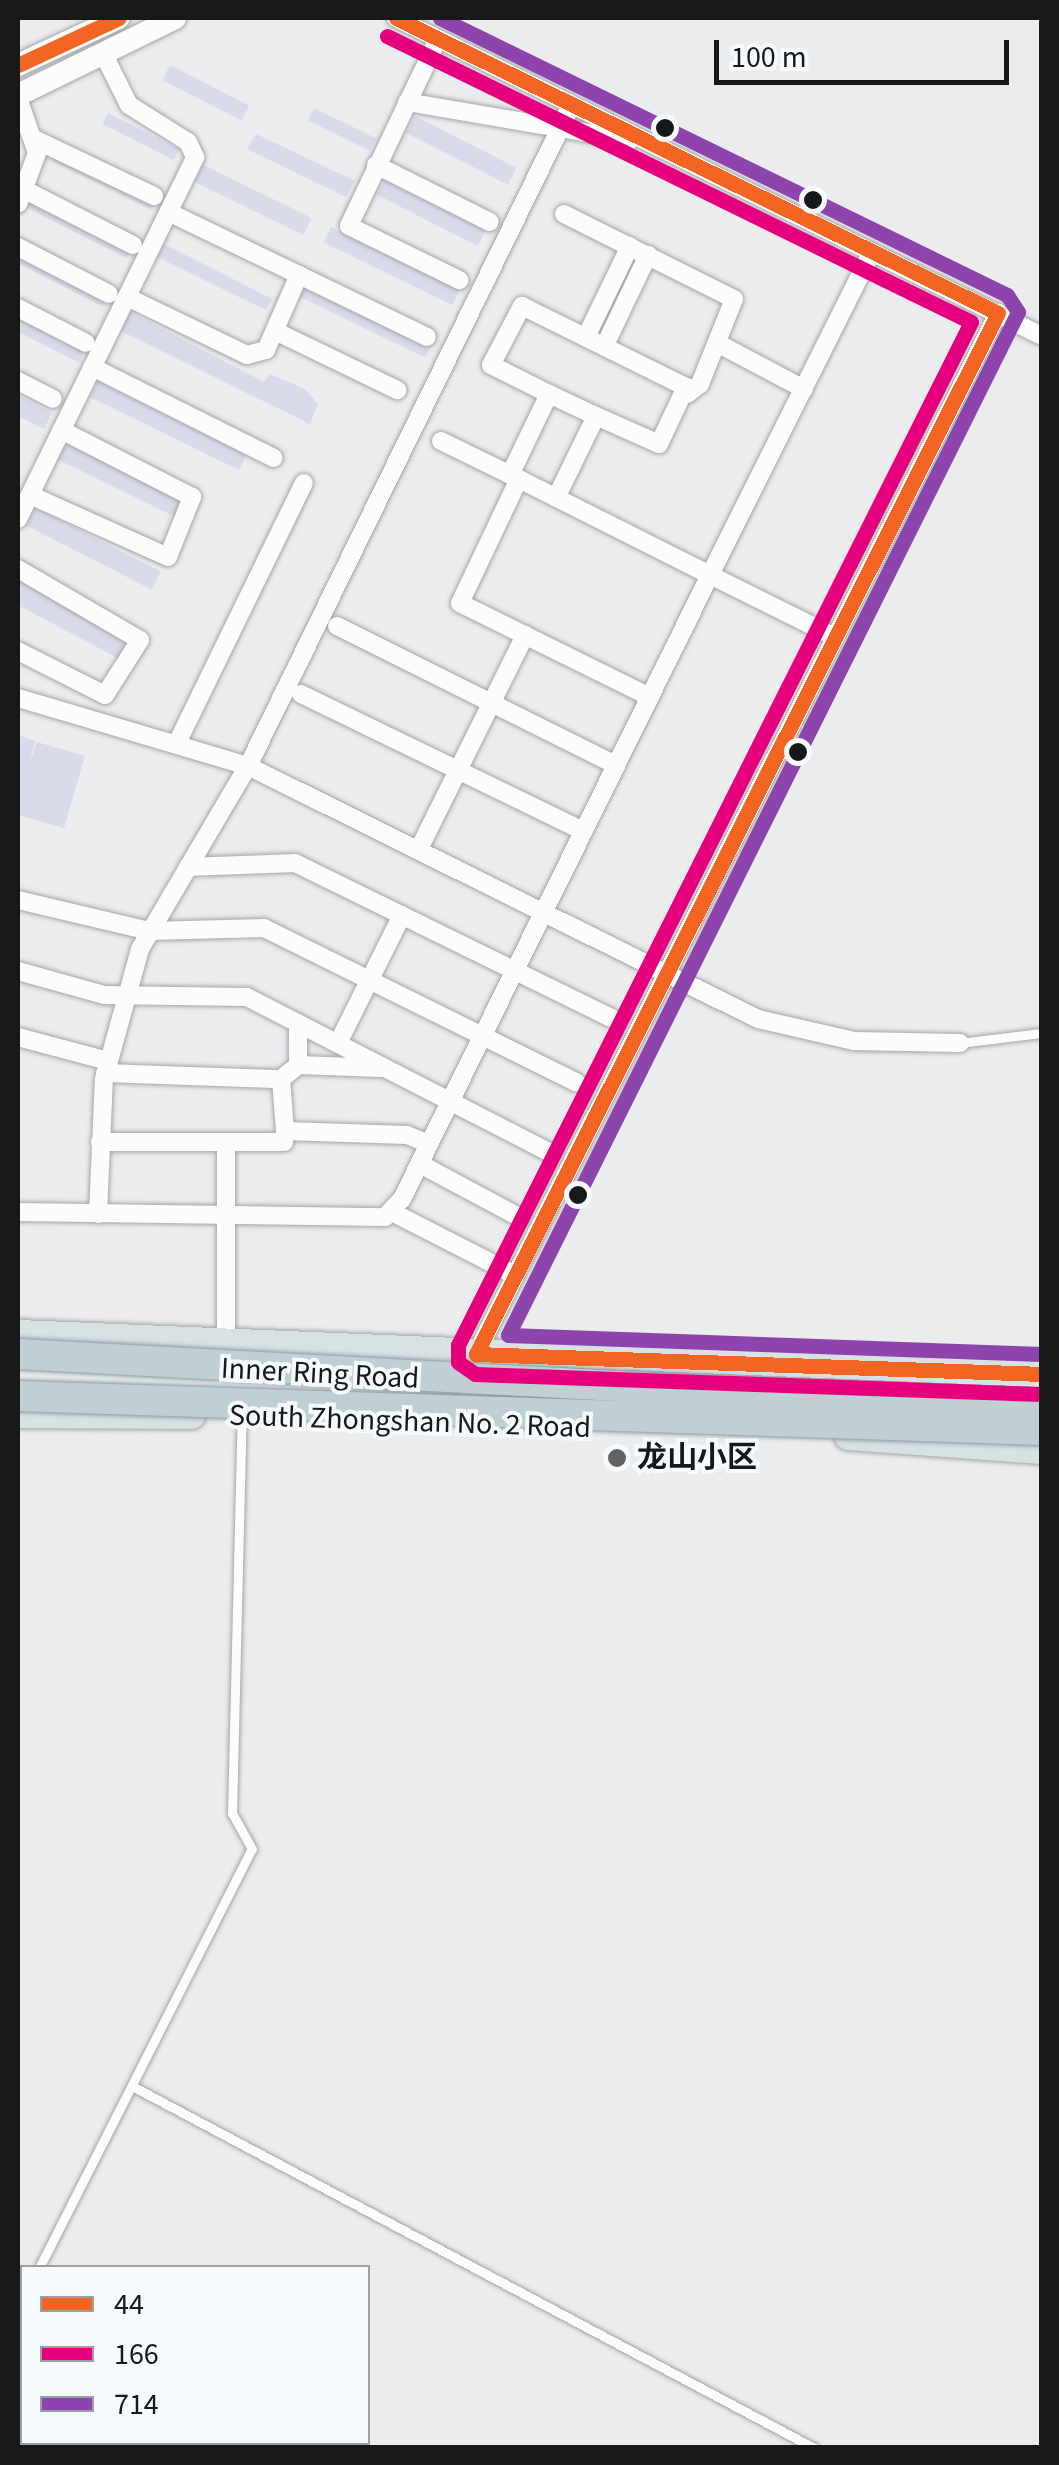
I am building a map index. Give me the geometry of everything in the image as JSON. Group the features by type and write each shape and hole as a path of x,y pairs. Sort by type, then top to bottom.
{"highway":[{"name":"Inner Ring Road","path":"18,1354 1042,1408"},
{"name":"Inner Ring Road","path":"18,1396 1042,1430"}],"main road":[{"path":"18,65 119,18"},
{"path":"18,97 176,18"},
{"path":"18,1332 476,1354 1042,1374"},
{"name":"South Zhongshan No. 2 Road","path":"18,1415 242,1416 710,1428 1042,1451"}],"street":[{"path":"396,18 1042,336"},
{"path":"438,39 350,226 459,280"},
{"path":"18,520 92,366 118,295 168,212 193,148 128,105 103,53"},
{"path":"18,97 34,139 21,197 134,245"},
{"path":"407,102 655,144"},
{"path":"98,1214 106,1067 148,931 248,766 571,106"},
{"path":"34,139 154,196"},
{"path":"376,164 490,222"},
{"path":"168,212 427,337"},
{"path":"564,214 734,299 719,344 659,444 491,365 510,314 522,306 605,345 687,394"},
{"path":"586,337 630,246"},
{"path":"18,247 248,355 266,350 299,275"},
{"path":"392,1212 420,1164 872,252"},
{"path":"605,345 648,254"},
{"path":"18,308 86,343"},
{"path":"464,1423 476,1354 998,313"},
{"path":"275,331 398,390"},
{"path":"719,344 804,389"},
{"path":"92,366 274,458"},
{"path":"18,381 53,399"},
{"path":"549,394 460,602 650,697"},
{"path":"556,498 596,416"},
{"path":"30,495 168,557 192,497 62,430"},
{"path":"441,441 835,637"},
{"path":"178,741 304,482"},
{"path":"18,569 140,640 105,695 18,650"},
{"path":"338,626 616,765"},
{"path":"420,849 525,635"},
{"path":"301,694 583,831"},
{"path":"18,698 178,741 248,766 668,968 706,998 806,1033 960,1043"},
{"path":"188,868 295,862 610,1018"},
{"path":"18,900 148,931 264,928 577,1083"},
{"path":"338,1043 402,915"},
{"path":"18,970 126,994 229,994 298,1023 548,1152"},
{"path":"298,1023 298,1065"},
{"path":"18,1036 106,1067 281,1079 298,1065 388,1068"},
{"path":"100,1142 284,1142 281,1079"},
{"path":"285,1131 407,1135 429,1144"},
{"path":"226,1142 226,1343"},
{"path":"420,1164 519,1217"},
{"path":"18,1212 226,1215 392,1212 515,1275"}],"lane":[{"path":"960,1043 1042,1033"},
{"path":"41,2265 252,1849 232,1813 242,1416"},
{"path":"132,2086 814,2448"}],"shaded area":[{"path":"170,65 249,105 242,121 162,80"},
{"path":"314,108 376,138 370,151 308,121"},
{"path":"108,113 179,149 174,160 103,124"},
{"path":"415,116 517,168 508,185 406,133"},
{"path":"256,134 355,181 346,197 247,149"},
{"path":"56,153 155,201 151,209 52,161"},
{"path":"201,164 312,218 303,235 193,181"},
{"path":"386,177 487,228 478,246 377,195"},
{"path":"32,199 131,249 126,258 27,208"},
{"path":"331,227 460,290 452,305 324,242"},
{"path":"164,244 272,299 266,310 157,257"},
{"path":"18,251 107,296 102,306 18,263"},
{"path":"306,283 432,344 425,358 299,296"},
{"path":"130,312 264,382 270,374 305,389 318,404 310,424 121,331"},
{"path":"18,316 85,350 78,363 18,332"},
{"path":"99,379 246,455 239,470 90,397"},
{"path":"18,395 52,413 44,429 18,416"},
{"path":"65,443 185,501 177,517 57,459"},
{"path":"36,508 161,572 152,589 27,526"},
{"path":"18,579 129,638 118,658 18,605"},
{"path":"18,735 35,741 29,765 37,742 85,756 64,828 18,815"}],"transit line":[{"name":"44","path":"18,65 119,18"},
{"name":"44","path":"396,18 998,313 476,1354 1042,1374"},
{"name":"714","path":"440,18 1007,295 1018,312 508,1335 1042,1354"},
{"name":"166","path":"387,36 971,322 458,1345 458,1362 475,1374 1041,1394"}],"place":[{"name":"龙山小区","path":"617,1458"}]}
